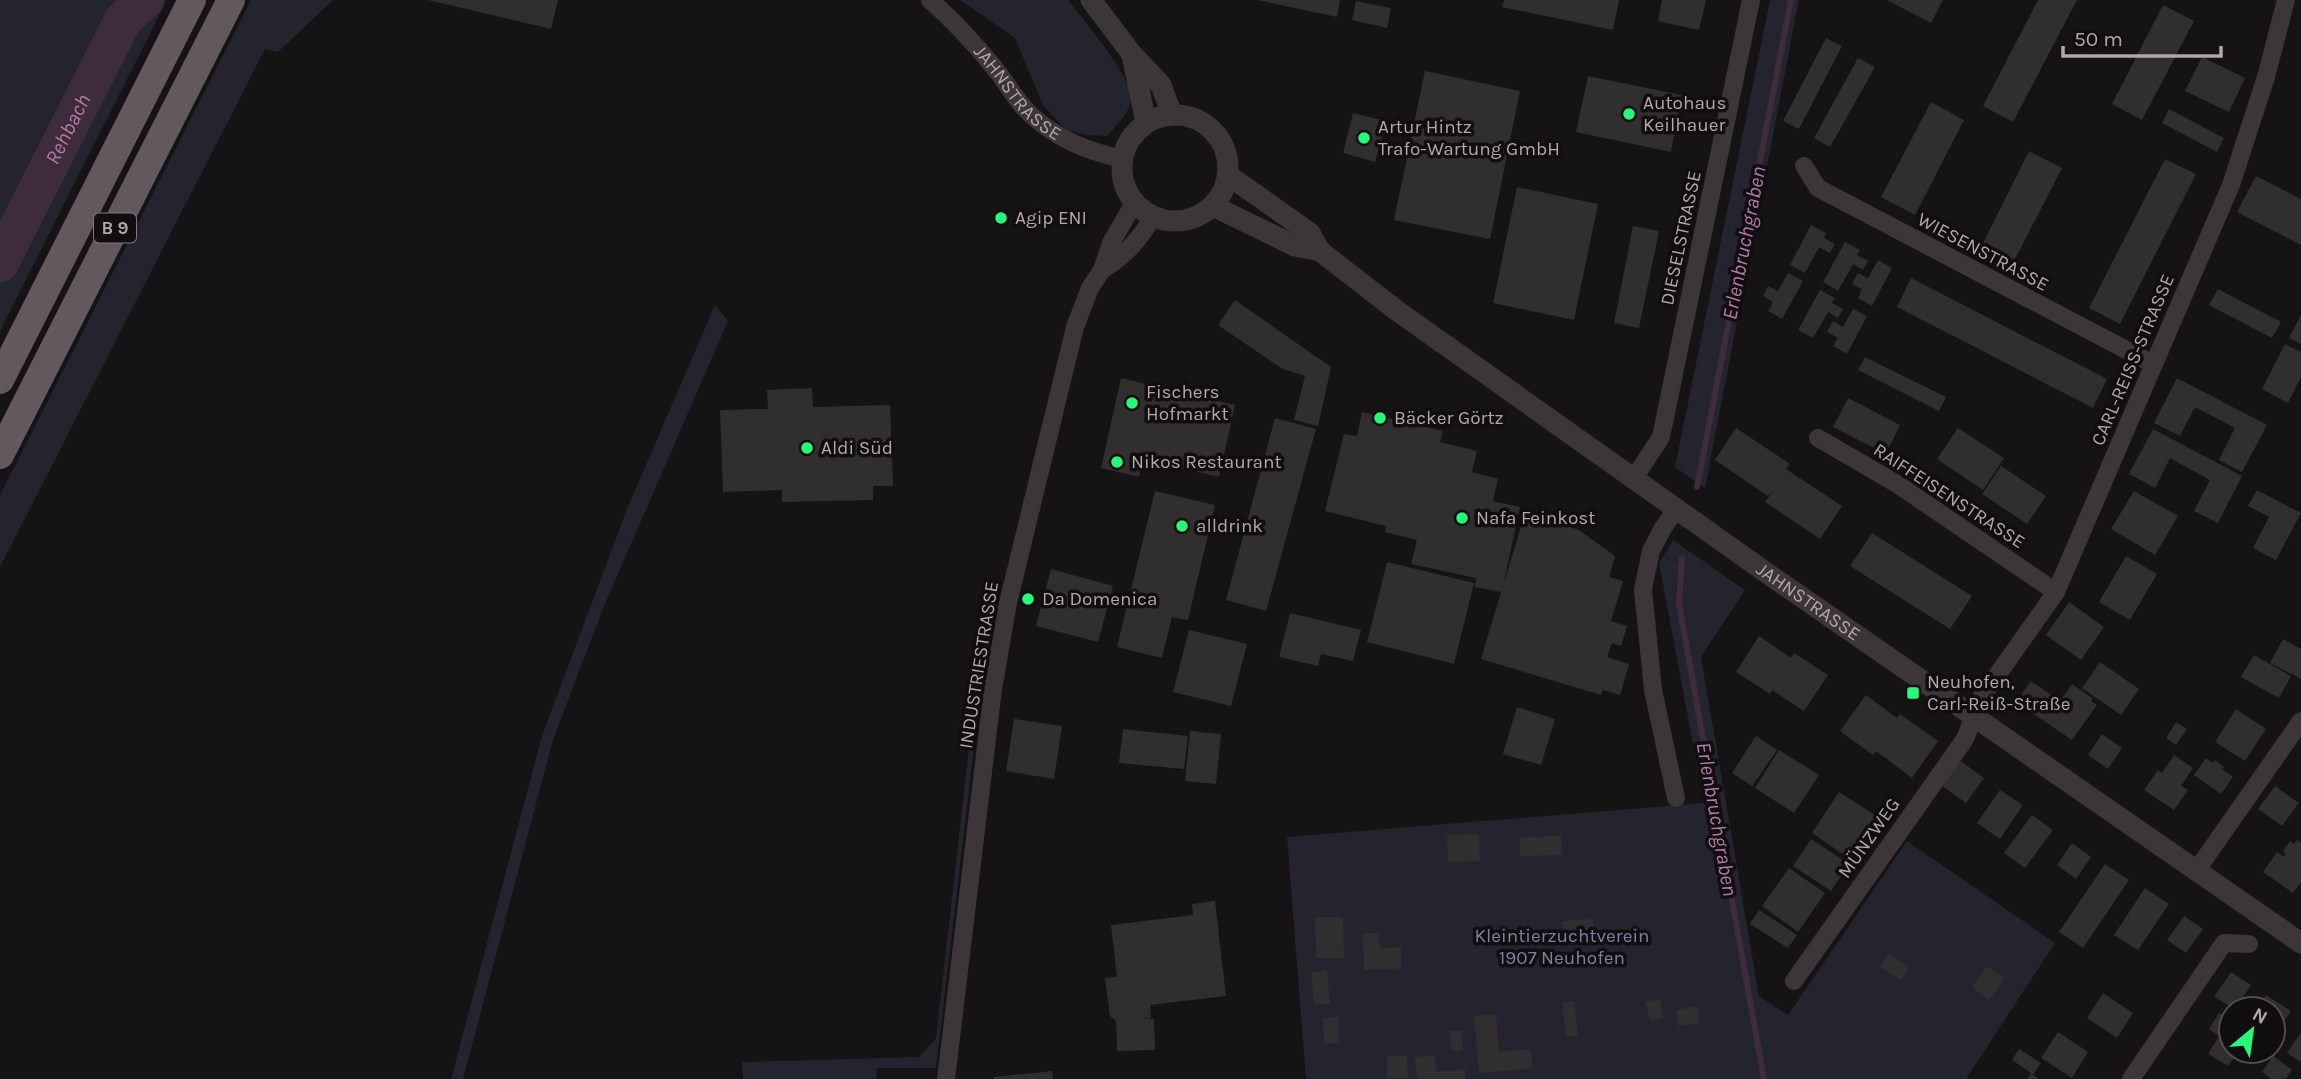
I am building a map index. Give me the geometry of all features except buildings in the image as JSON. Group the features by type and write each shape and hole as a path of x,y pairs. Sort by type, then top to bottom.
{"highway":[{"name":"B 9","path":"0,455 230,0"},
{"name":"B 9","path":"0,380 191,1"}],"street":[{"name":"JAHNSTRASSE","path":"930,0 962,29 1029,113 1072,144 1091,152 1122,159"},
{"path":"1091,0 1161,85 1172,115"},
{"name":"DIESELSTRASSE","path":"1634,478 1661,437 1751,0"},
{"name":"CARL-REISS-STRASSE","path":"1973,716 1981,698 2056,592 2235,173 2266,77 2286,0"},
{"path":"1132,53 1146,123"},
{"path":"1188,116 1202,122 1214,132 1223,145 1228,160 1228,175 1223,192 1213,206 1200,216 1185,221 1153,217 1134,203 1126,190 1122,159 1135,133 1146,123 1159,117 1188,116"},
{"name":"WIESENSTRASSE","path":"1804,166 1818,188 2153,364"},
{"name":"JAHNSTRASSE","path":"1228,175 1310,233 1320,251 1396,310 2301,943"},
{"name":"INDUSTRIESTRASSE","path":"946,1079 993,689 1009,603 1075,327 1090,288 1102,270 1111,243 1134,203"},
{"name":"JAHNSTRASSE","path":"1213,206 1295,246 1320,251"},
{"name":"INDUSTRIESTRASSE","path":"1102,270 1121,258 1138,241 1153,217"},
{"name":"RAIFFEISENSTRASSE","path":"1818,438 1897,484 2056,592"},
{"path":"1676,798 1653,690 1643,589 1651,551 1677,508"},
{"name":"MÜNZWEG","path":"1794,981 1965,738 1973,716"},
{"path":"2196,871 2301,721"},
{"path":"2131,1079 2224,943 2249,944"}],"green space":[{"path":"0,0 167,0 0,331"},
{"path":"251,0 333,0 278,52 265,49 0,567 0,495"},
{"path":"960,0 1068,0 1125,78 1131,100 1122,119 1107,136 1086,135 1065,129 1043,105 1015,38"},
{"path":"1770,0 1799,0 1705,488 1675,467"},
{"path":"715,305 728,321 604,606 553,740 463,1079 451,1079 542,736 627,509"},
{"name":"Kleintierzuchtverein 1907 Neuhofen","path":"1673,540 1745,590 1701,657 1759,996 1788,1015 1907,841 2055,943 1966,1079 1306,1079 1287,837 1704,803 1659,563"},
{"path":"990,608 995,608 981,688 936,1068 877,1068 876,1079 743,1079 742,1062 919,1057 936,1038 976,687"}],"waterway":[{"name":"Rehbach","path":"0,263 123,20 145,0"},
{"name":"Erlenbruchgraben","path":"1697,487 1791,0"},
{"name":"Erlenbruchgraben","path":"1682,558 1679,604 1764,1079"}],"place":[{"name":"Autohaus Keilhauer","path":"1629,114"},
{"name":"Artur Hintz Trafo-Wartung GmbH","path":"1364,138"},
{"name":"Agip ENI","path":"1001,218"},
{"name":"Fischers Hofmarkt","path":"1132,403"},
{"name":"Bäcker Görtz","path":"1380,418"},
{"name":"Aldi Süd","path":"807,448"},
{"name":"Nikos Restaurant","path":"1117,462"},
{"name":"Nafa Feinkost","path":"1462,518"},
{"name":"alldrink","path":"1182,526"},
{"name":"Da Domenica","path":"1028,599"},
{"name":"Neuhofen, Carl-Reiß-Straße","path":"1913,693"}]}
